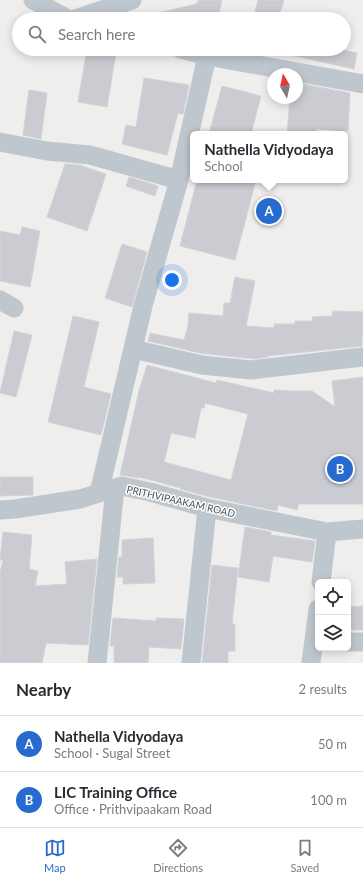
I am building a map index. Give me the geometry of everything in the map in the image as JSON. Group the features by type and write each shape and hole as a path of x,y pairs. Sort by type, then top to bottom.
{"street":[{"path":"33,0 55,12"},
{"path":"97,12 132,0"},
{"path":"97,663 107,491 142,306 178,180 207,56 363,84"},
{"path":"0,142 47,151 90,155 178,180"},
{"path":"133,349 202,365 251,370 363,357"},
{"name":"PRITHVIPAAKAM ROAD","path":"0,510 80,499 122,486 150,492 207,508 327,532 363,529"},
{"path":"191,663 207,508"},
{"path":"321,579 327,532"},
{"path":"351,642 363,642"},
{"path":"311,663 315,647"}],"building":[{"path":"199,0 222,0 219,12 162,12 196,4"},
{"path":"258,0 284,0 280,12 255,12"},
{"path":"351,52 357,53 354,69 296,56 351,56"},
{"path":"86,56 116,56 107,107 78,102"},
{"path":"144,78 189,85 183,114 178,113 167,155 122,144 126,125 136,127"},
{"path":"303,84 350,93 348,131 316,129 316,131 287,131 290,104 303,104"},
{"path":"222,86 261,96 252,131 210,131"},
{"path":"29,90 47,93 41,139 23,135"},
{"path":"65,164 79,165 106,174 87,231 47,217"},
{"path":"129,177 158,186 155,196 126,186"},
{"path":"196,183 255,183 235,260 180,246"},
{"path":"22,227 40,231 30,287 0,281 0,231 20,235"},
{"path":"122,244 147,252 132,307 105,298"},
{"path":"235,277 255,281 246,326 274,328 274,324 295,324 295,321 313,321 312,317 332,316 333,311 363,312 362,346 268,356 254,359 200,353 148,341 150,333 184,340 188,326 189,313 223,316 224,303 230,303"},
{"path":"73,316 99,322 84,387 111,394 101,435 48,422"},
{"path":"14,331 32,335 16,397 0,393"},
{"path":"147,365 216,383 217,380 274,393 274,390 312,391 335,407 332,381 363,377 363,504 299,504 297,510 278,505 277,511 210,497 139,477 120,475 139,391","holes":["205,403 248,414 231,480 164,462 171,433 195,438 201,408 204,408"]},
{"path":"0,477 33,477 33,495 0,496"},
{"path":"245,527 271,532 271,535 315,541 312,562 273,556 269,582 238,577"},
{"path":"3,532 32,535 29,569 38,571 35,586 67,584 65,562 97,559 88,645 46,643 42,663 0,663 0,573 3,560 0,560"},
{"path":"153,538 155,583 123,584 123,577 117,577 119,557 122,557 122,540"},
{"path":"212,565 238,568 232,624 235,624 235,651 228,651 228,663 202,663"},
{"path":"363,606 363,630 351,630 351,607"},
{"path":"113,618 156,621 156,618 184,619 181,649 149,647 148,663 114,663 114,646 110,646"}],"place":[{"name":"Nathella Vidyodaya","path":"269,211"},
{"name":"LIC Training Office","path":"340,469"}]}
